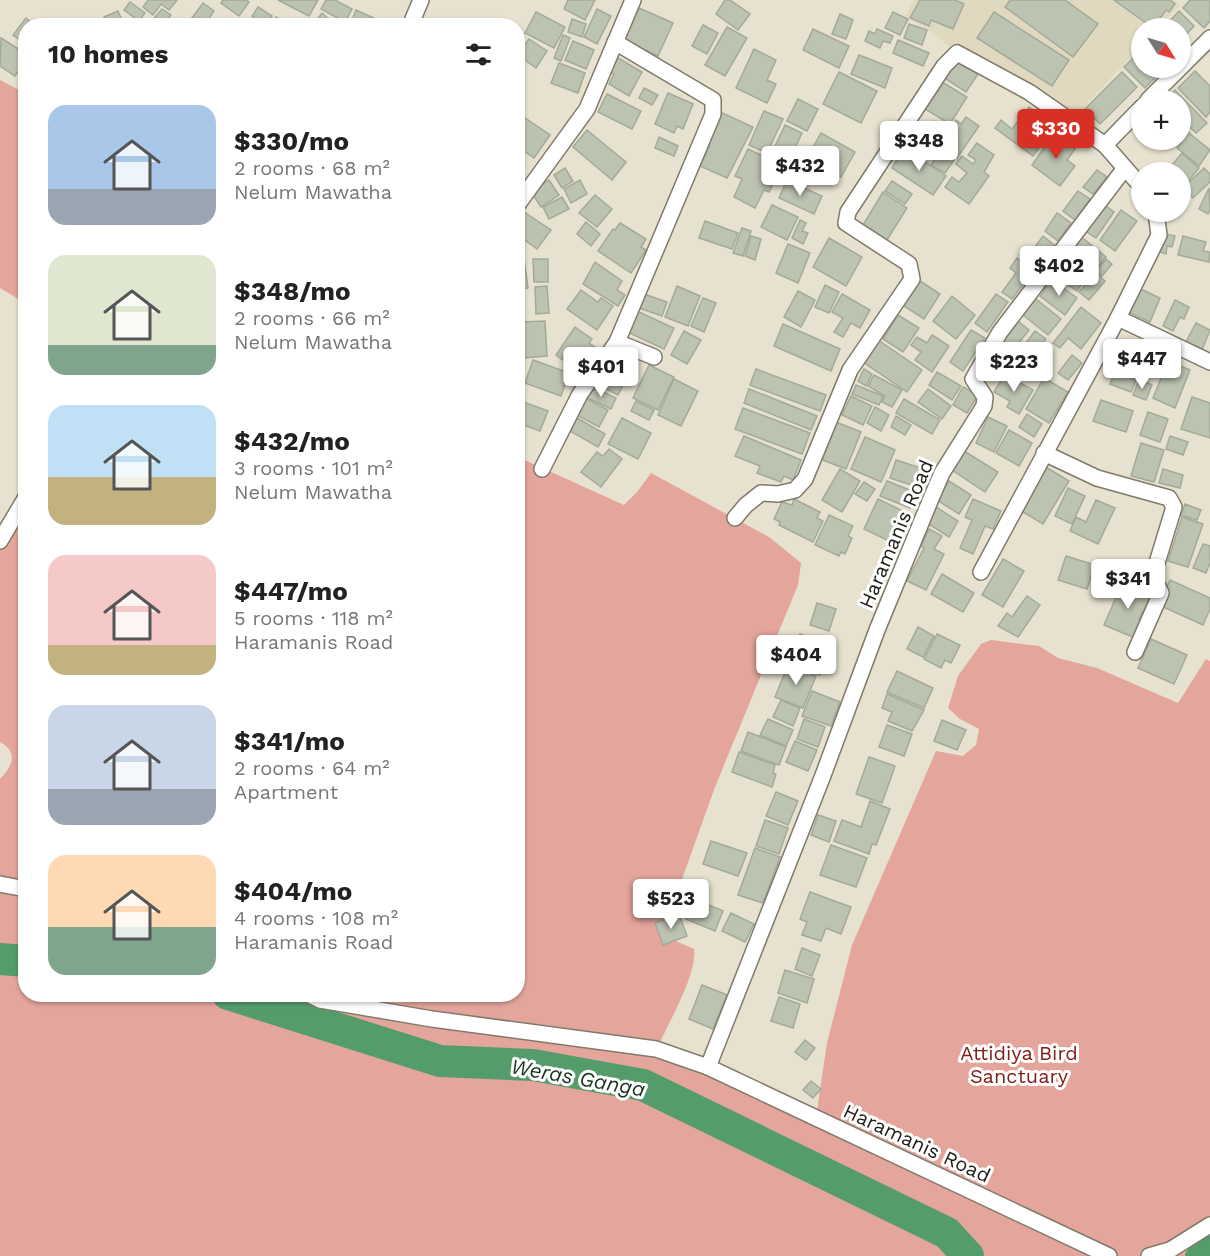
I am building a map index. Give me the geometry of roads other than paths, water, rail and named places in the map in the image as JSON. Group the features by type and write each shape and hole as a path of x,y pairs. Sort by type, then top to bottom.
{"street":[{"path":"413,18 421,0"},
{"path":"525,194 587,109 633,0"},
{"path":"1158,90 1210,38"},
{"path":"542,469 580,394 617,342 713,114 712,100 615,42"},
{"path":"735,518 761,493 778,494 795,490 805,479 850,370 912,279 909,264 846,223 848,212 950,59 957,53 1020,86 1105,145 1131,175"},
{"path":"1105,145 1131,118"},
{"name":"Haramanis Road","path":"708,1067 822,778 877,630 930,501 942,473 984,406 985,397 973,379 1000,332 1125,168"},
{"path":"981,572 1118,318 1159,235 1157,222"},
{"path":"1118,318 1210,362"},
{"path":"617,342 654,357"},
{"path":"1044,453 1097,478 1169,498 1174,507 1153,576 1161,592 1135,652"},
{"path":"0,541 18,511"},
{"path":"0,884 18,887"},
{"name":"Haramanis Road","path":"332,1002 432,1019 656,1049 708,1067 1109,1256"},
{"path":"1149,1256 1170,1250 1210,1225"}],"waterway":[{"name":"Weras Ganga","path":"0,959 18,960"},
{"name":"Weras Ganga","path":"253,1002 440,1061 533,1065 643,1085 947,1233 968,1256"},
{"path":"1194,1256 1210,1245"}],"park label":[{"name":"Attidiya Bird Sanctuary","path":"1019,1064"}]}
